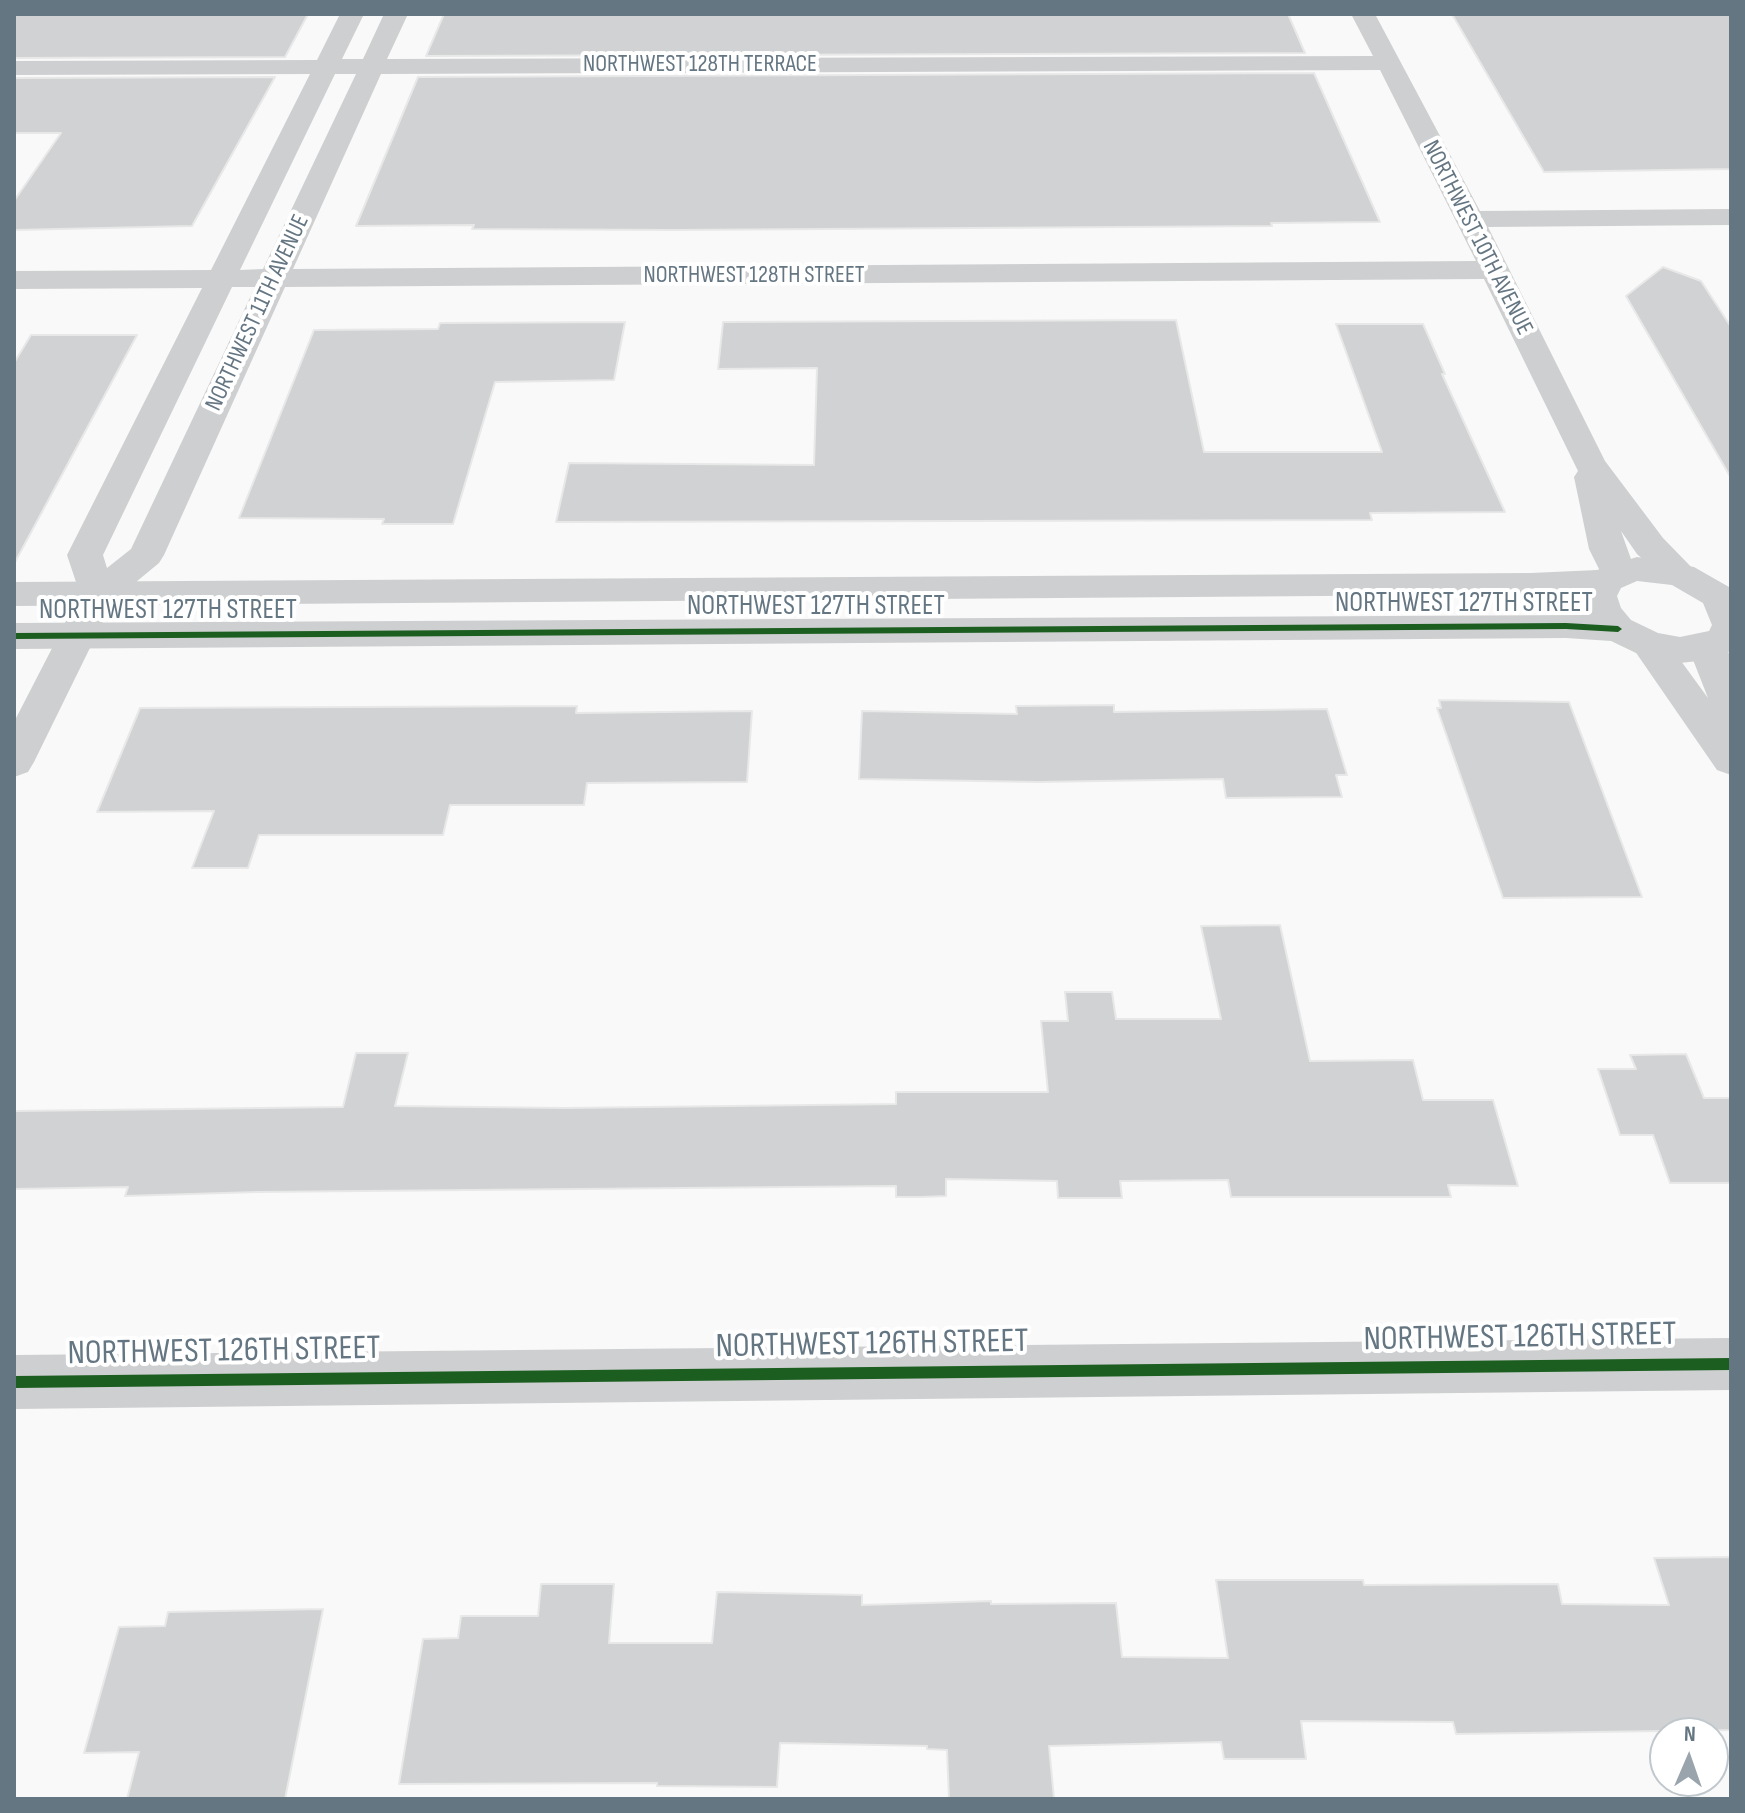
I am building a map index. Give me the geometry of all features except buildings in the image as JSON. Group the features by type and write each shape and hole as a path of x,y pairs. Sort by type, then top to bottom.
{"street":[{"name":"NORTHWEST 11TH AVENUE","path":"98,594 85,555 352,14"},
{"name":"NORTHWEST 11TH AVENUE","path":"14,762 98,594 146,555 396,14"},
{"name":"NORTHWEST 10TH AVENUE","path":"1363,14 1470,219 1589,463 1650,546 1703,580"},
{"name":"NORTHWEST 128TH TERRACE","path":"14,68 1386,63"},
{"path":"1470,219 1731,217"},
{"name":"NORTHWEST 128TH STREET","path":"14,280 1493,270"},
{"name":"NORTHWEST 10TH AVENUE","path":"1589,463 1612,577"},
{"name":"NORTHWEST 127TH STREET","path":"14,594 1515,585 1612,577 1637,569 1703,580"},
{"name":"NORTHWEST 127TH STREET","path":"1612,577 1599,596 1603,612 1634,636"},
{"path":"1703,580 1727,610 1723,632 1731,738"},
{"name":"NORTHWEST 127TH STREET","path":"14,636 1566,626 1634,636 1680,650 1723,632"},
{"path":"1634,636 1731,760"},
{"name":"NORTHWEST 126TH STREET","path":"14,1382 1731,1364"}],"cycle path":[{"path":"14,636 1566,626 1618,629"},
{"path":"14,1382 1731,1364"}]}
